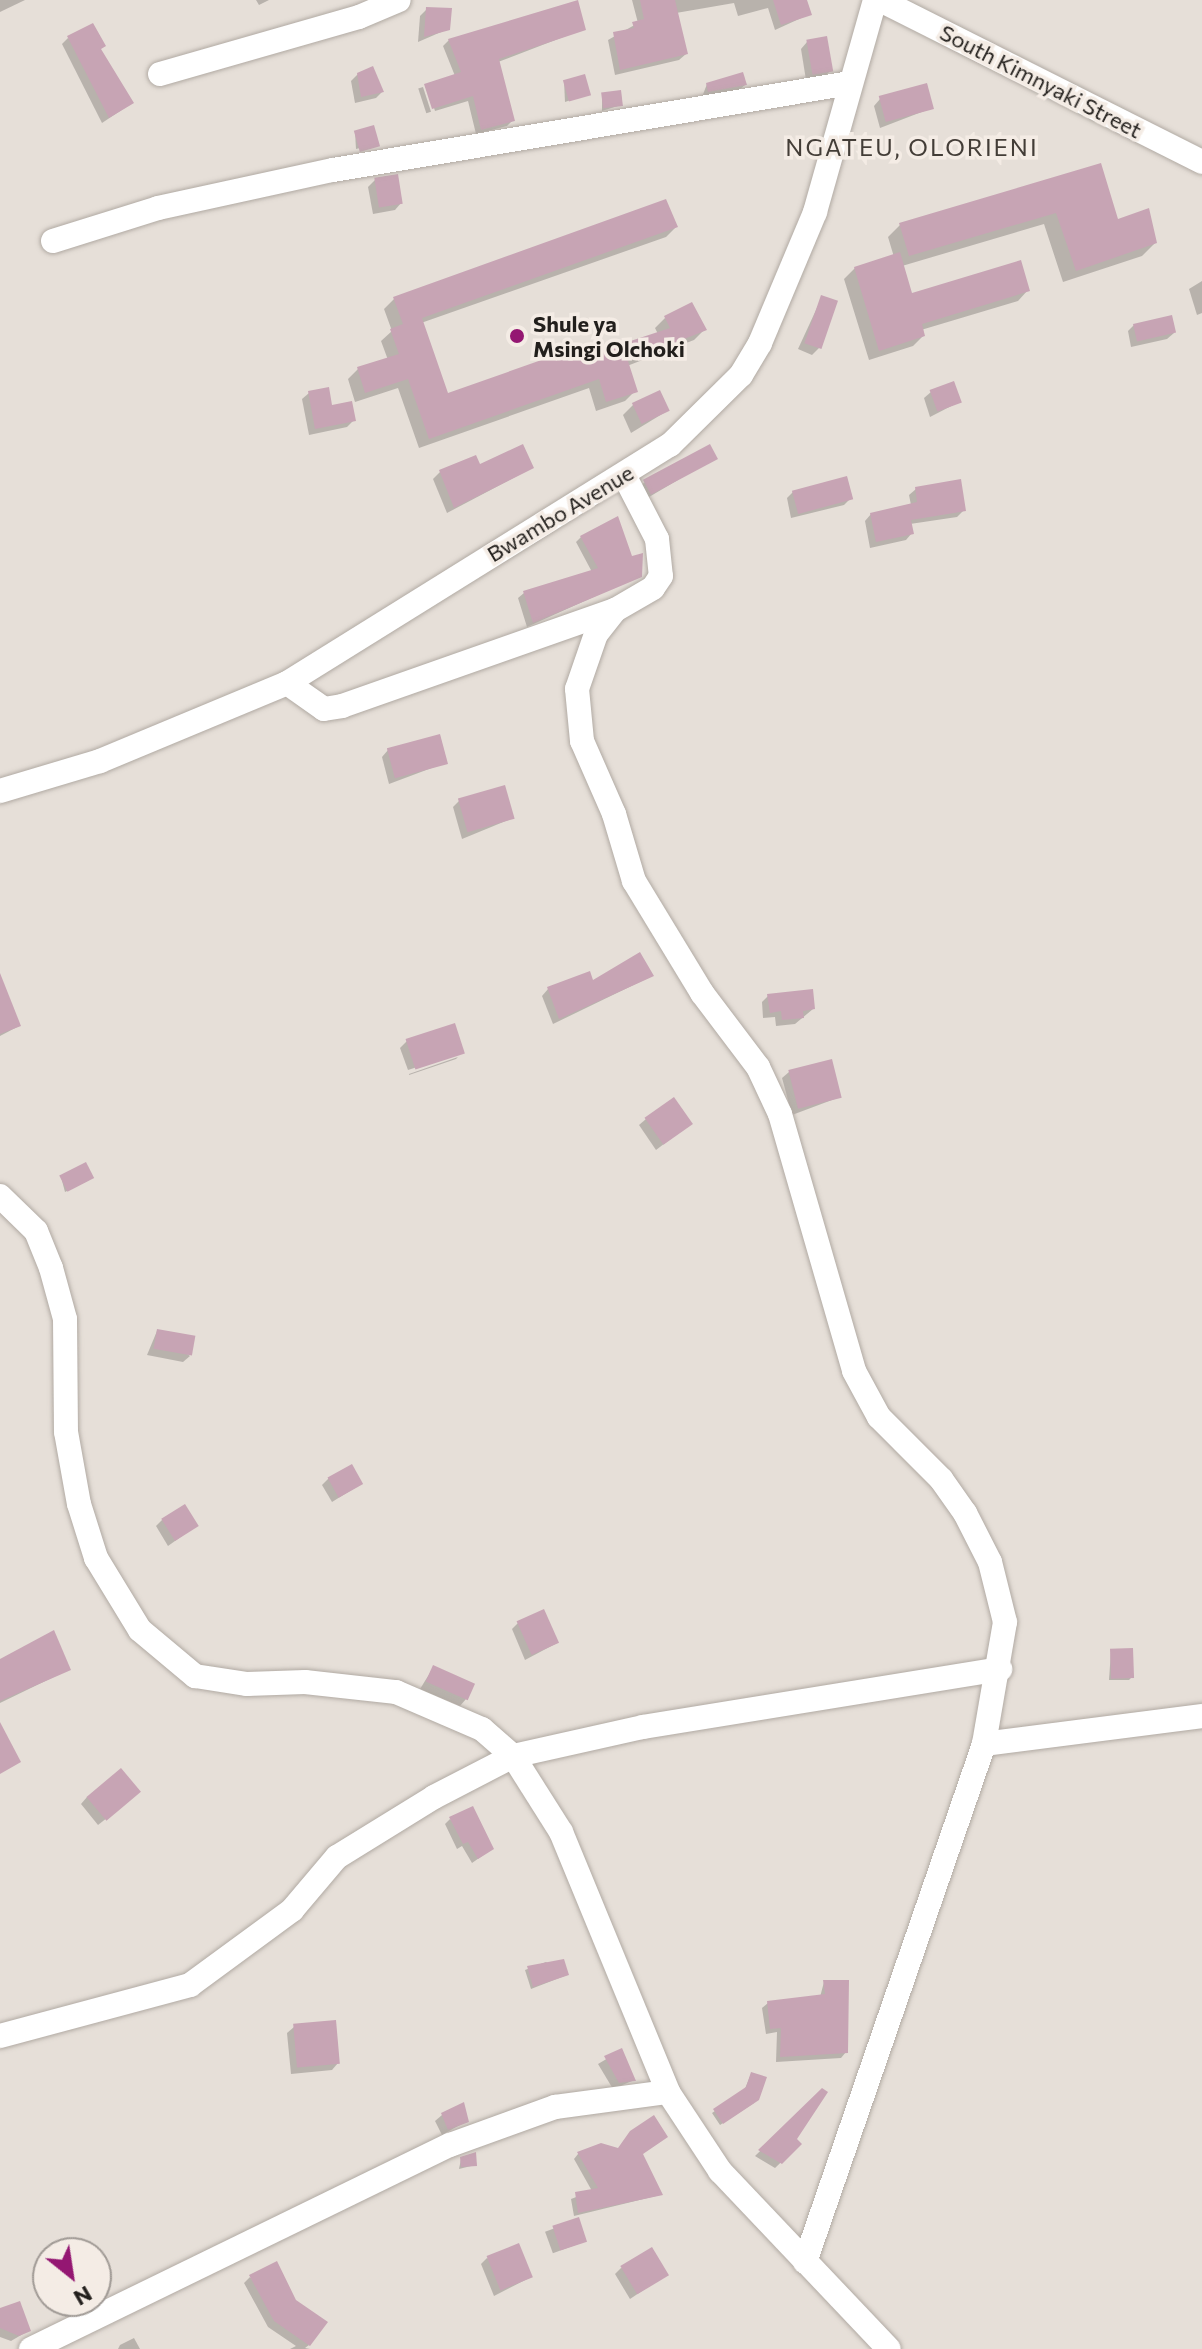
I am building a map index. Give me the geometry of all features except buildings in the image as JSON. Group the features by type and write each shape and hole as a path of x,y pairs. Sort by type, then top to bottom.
{"street":[{"path":"160,74 359,17 399,0"},
{"name":"Bwambo Avenue","path":"0,791 100,761 287,683 624,475 680,436 741,375 760,343 815,212 850,83 877,0"},
{"name":"South Kimnyaki Street","path":"877,0 1202,162"},
{"path":"53,241 158,208 333,170 850,83"},
{"path":"287,683 324,709 342,706 615,610 653,588 663,559 648,516 624,475"},
{"path":"615,610 585,658 576,716 614,814 627,866 662,931 773,1096 795,1155 841,1336 863,1389 885,1425 953,1495 990,1562 1005,1622 1000,1669 984,1744 805,2262"},
{"path":"0,1196 36,1231 51,1268 65,1319 66,1432 79,1504 96,1558 140,1630 195,1676 247,1684 352,1685 396,1692 482,1729 513,1756 561,1832 668,2092 720,2171 889,2349"},
{"path":"0,2036 190,1985 292,1910 337,1857 434,1797 513,1756 643,1727 1000,1669"},
{"path":"984,1744 1202,1716"},
{"path":"31,2349 450,2145 555,2107 668,2092"}],"place":[{"name":"Shule ya Msingi Olchoki","path":"517,336"}],"district":[{"name":"NGATEU, OLORIENI","path":"912,147"}]}
